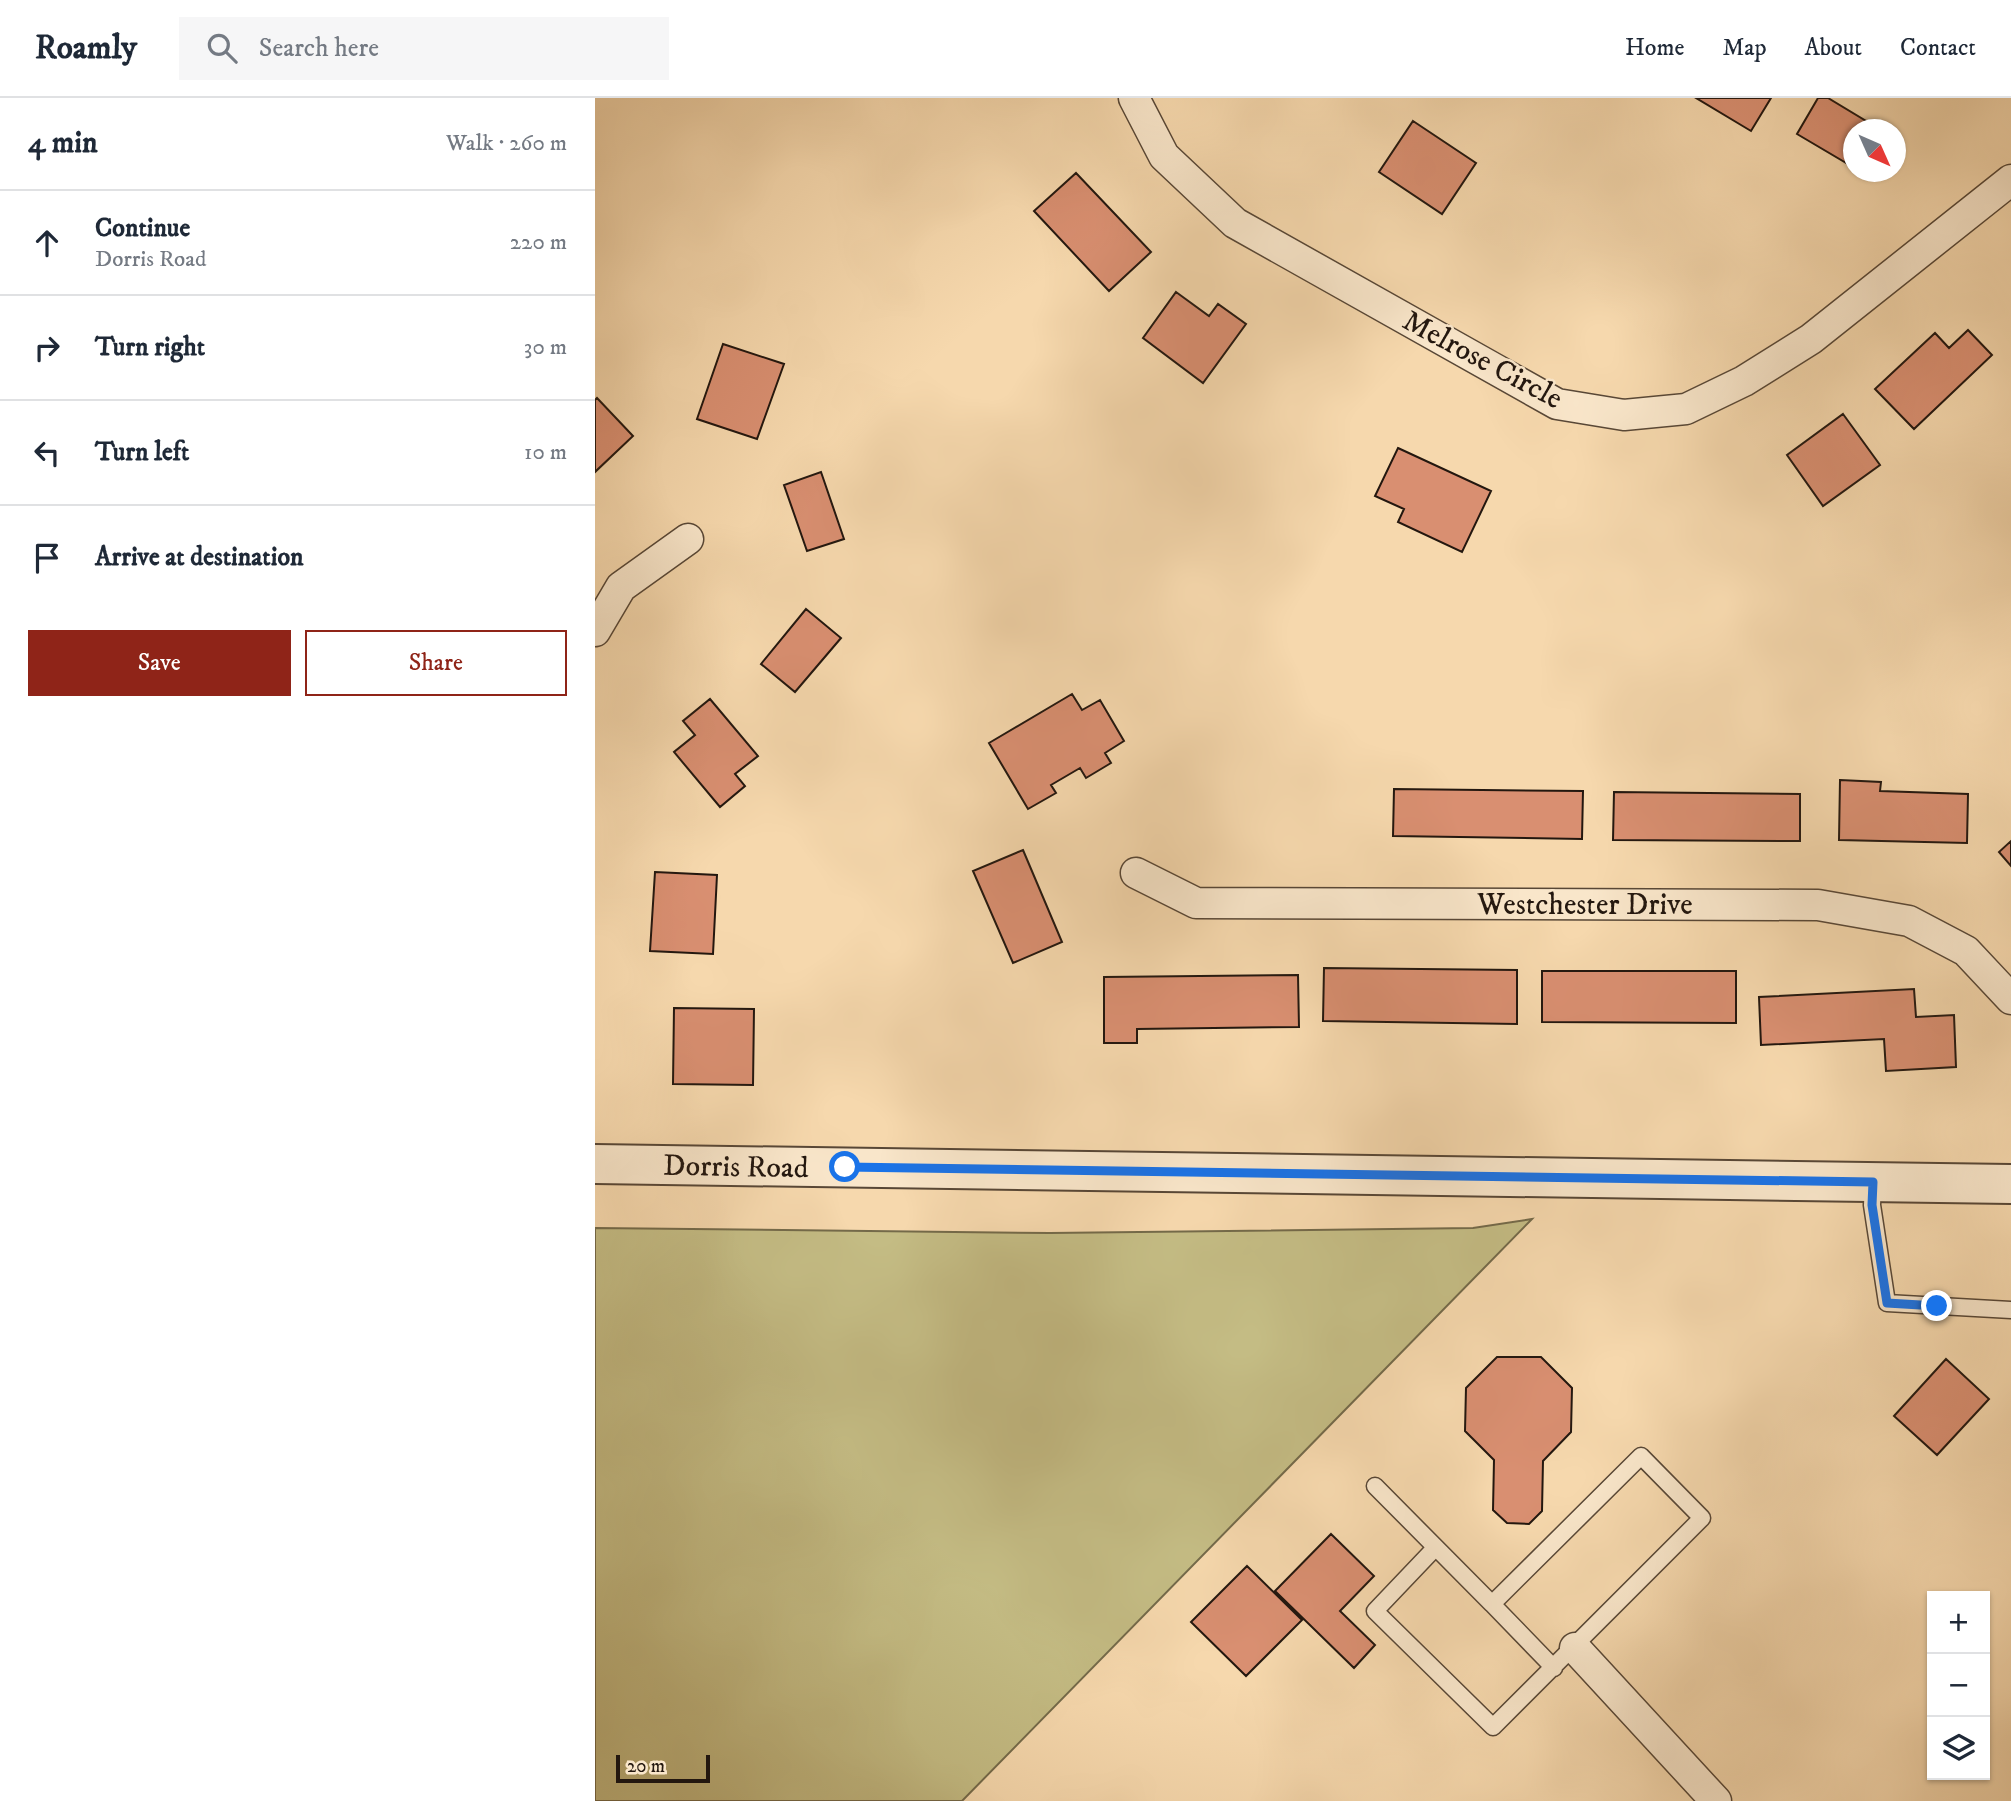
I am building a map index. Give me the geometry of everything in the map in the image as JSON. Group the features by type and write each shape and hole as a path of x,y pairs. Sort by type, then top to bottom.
{"street":[{"name":"Melrose Circle","path":"1134,98 1164,156 1235,223 1557,404 1624,415 1686,409 1744,381 1811,339 2011,180"},
{"path":"595,631 621,587 688,539"},
{"name":"Westchester Drive","path":"1136,873 1196,902 1818,905 1909,921 1966,951 2011,999"},
{"name":"Dorris Road","path":"595,1164 2011,1184"},
{"path":"1564,1658 1716,1801"}],"lane":[{"path":"1873,1182 1872,1205 1887,1303 2011,1310"},
{"path":"1435,1548 1375,1611 1493,1727 1702,1518 1641,1455 1492,1604"},
{"path":"1375,1486 1492,1604 1564,1658"}],"shaded area":[{"path":"1532,1219 962,1801 595,1801 595,1228 1050,1233 1473,1228"}],"building":[{"path":"1696,98 1771,98 1751,131"},
{"path":"1818,98 1828,98 1863,119 1843,119 1843,161 1797,134"},
{"path":"1413,121 1476,163 1442,214 1379,172"},
{"path":"1076,173 1151,252 1109,291 1034,211"},
{"path":"1176,292 1209,316 1218,304 1246,324 1203,383 1143,338"},
{"path":"1968,330 1992,355 1914,429 1875,389 1935,333 1949,348"},
{"path":"723,344 784,364 757,439 697,419"},
{"path":"597,398 633,436 595,472 595,400"},
{"path":"1843,414 1880,465 1823,506 1787,455"},
{"path":"1398,448 1491,491 1462,552 1398,522 1404,509 1375,496"},
{"path":"821,472 844,539 807,551 784,485"},
{"path":"806,609 841,638 795,692 761,664"},
{"path":"1072,694 1082,710 1100,700 1124,741 1105,753 1111,763 1086,778 1080,768 1051,785 1056,793 1028,809 989,743"},
{"path":"710,699 758,756 735,774 745,786 720,807 674,752 695,735 683,721"},
{"path":"1840,780 1881,782 1880,791 1968,794 1967,843 1839,840"},
{"path":"1394,789 1583,791 1582,839 1393,836"},
{"path":"1614,792 1800,794 1800,841 1613,840"},
{"path":"2011,841 2011,866 1999,852"},
{"path":"1023,850 1062,942 1013,963 973,871"},
{"path":"655,872 717,875 713,954 650,951"},
{"path":"1324,968 1517,970 1517,1024 1323,1021"},
{"path":"1542,971 1736,971 1736,1023 1542,1022"},
{"path":"1298,975 1299,1027 1137,1029 1137,1043 1104,1043 1104,977"},
{"path":"1914,989 1916,1017 1954,1015 1956,1067 1886,1071 1884,1039 1761,1045 1759,997"},
{"path":"674,1008 754,1009 753,1085 673,1084"},
{"path":"1497,1357 1541,1357 1572,1388 1571,1432 1543,1461 1542,1511 1529,1524 1507,1523 1493,1510 1494,1460 1465,1431 1466,1388"},
{"path":"1946,1359 1989,1399 1937,1455 1894,1416"},
{"path":"1331,1534 1374,1576 1340,1611 1375,1645 1354,1668 1275,1591"},
{"path":"1247,1566 1302,1620 1246,1676 1191,1622"}],"route":[{"path":"845,1167 1873,1182 1872,1205 1887,1303 1937,1306"}]}
